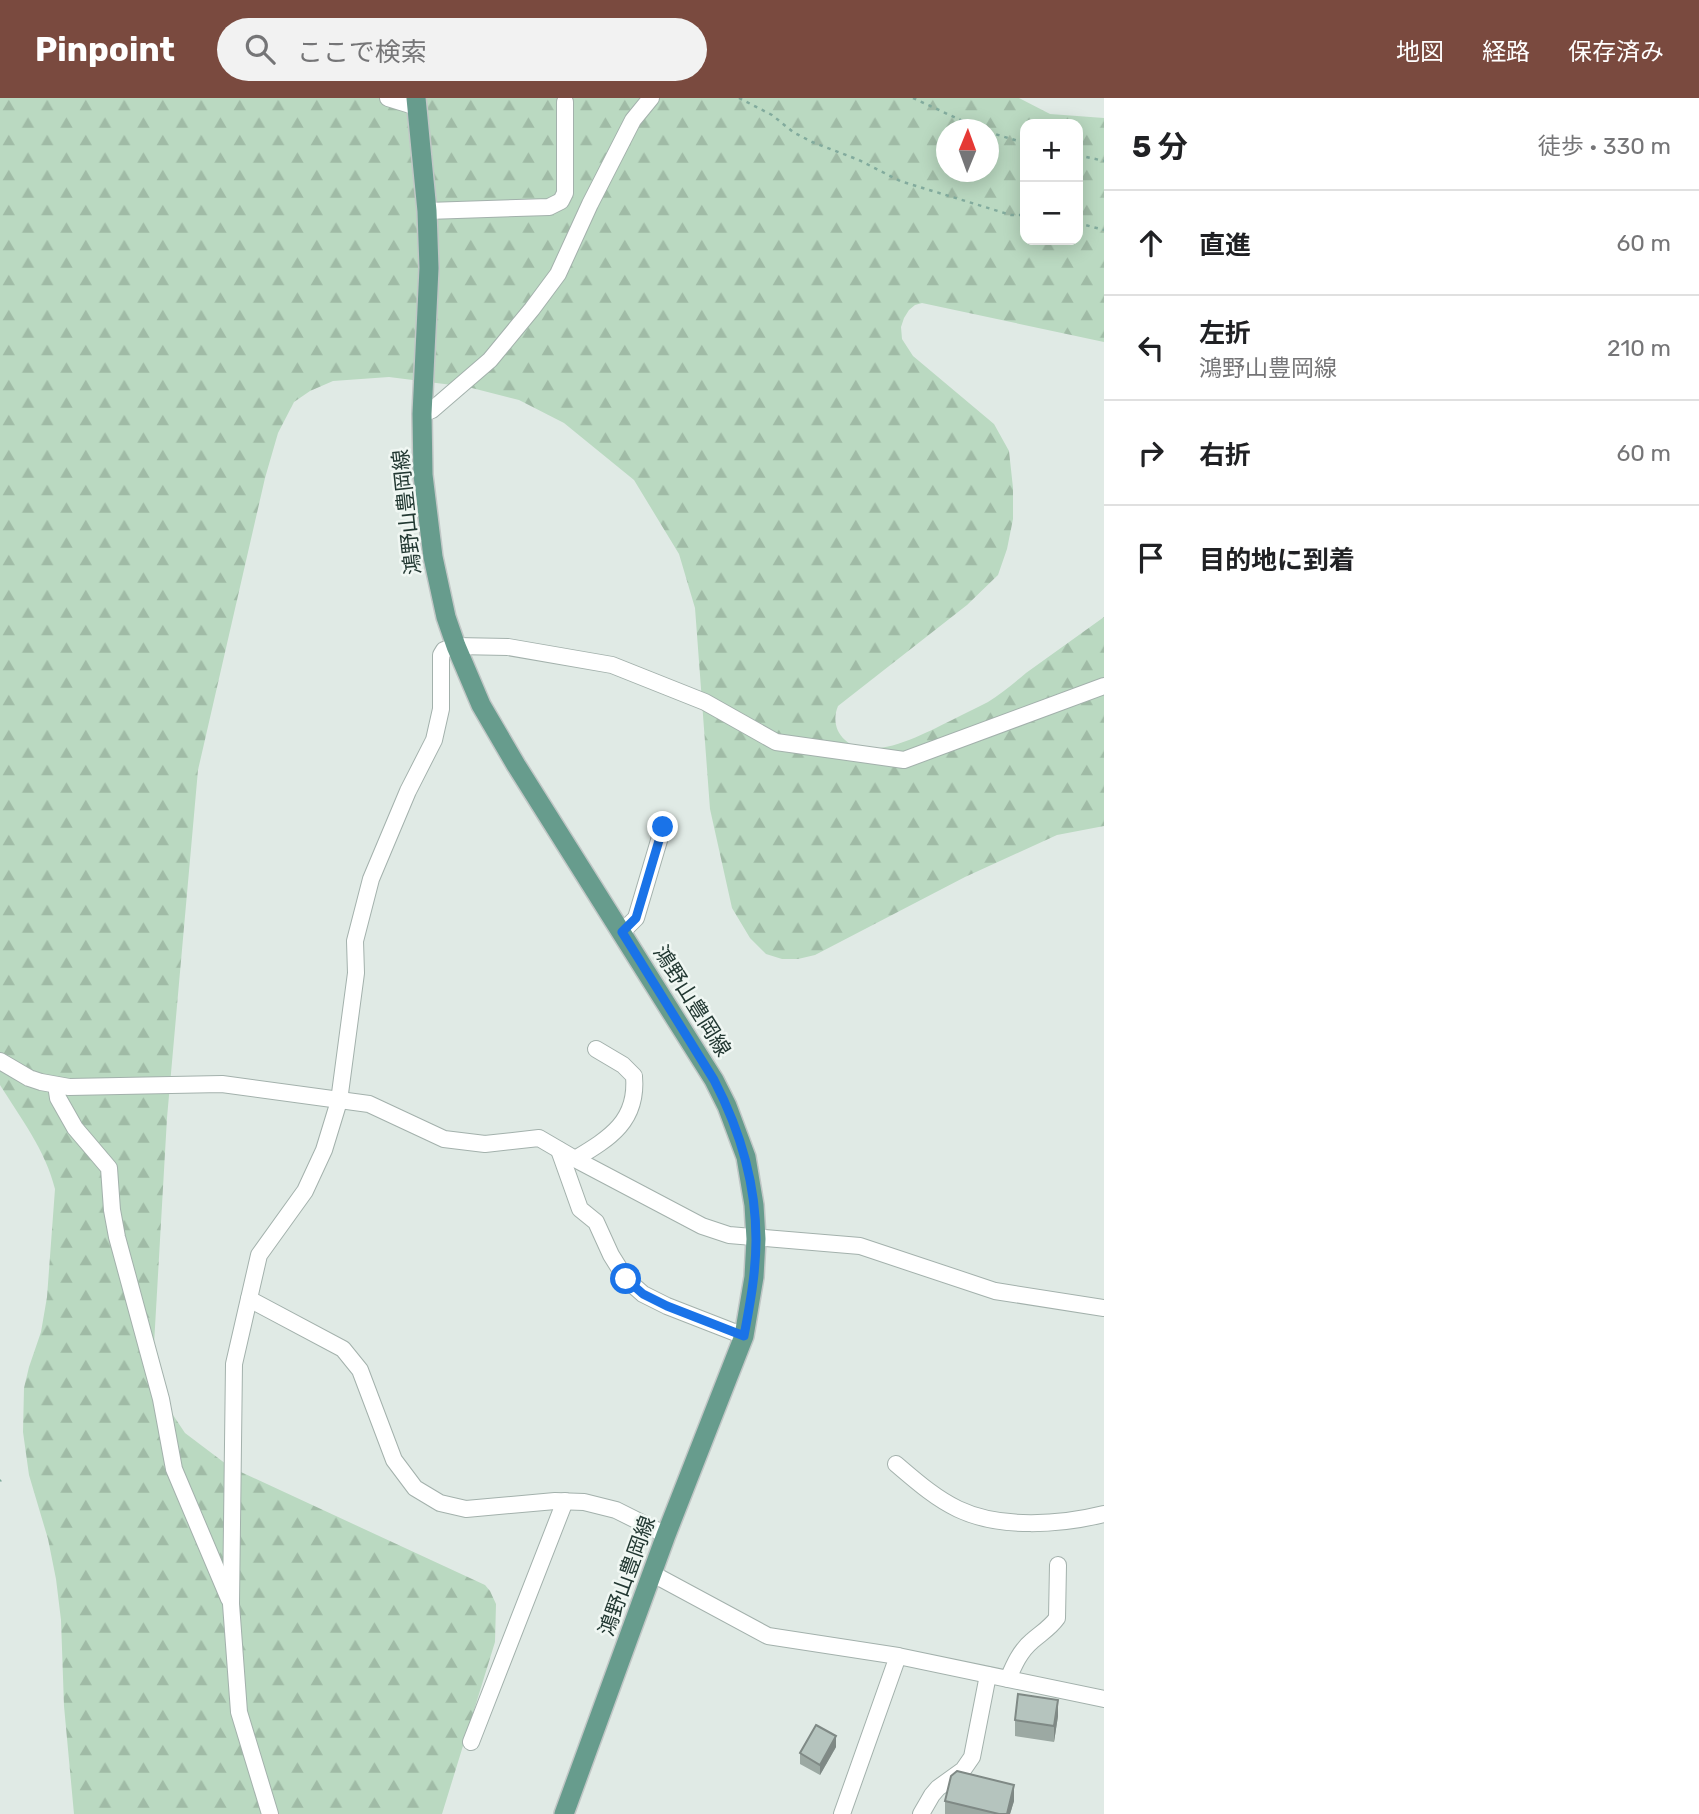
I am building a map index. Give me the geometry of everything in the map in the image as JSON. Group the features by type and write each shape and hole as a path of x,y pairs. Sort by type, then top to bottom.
{"main road":[{"name":"鴻野山豊岡線","path":"417,103 427,211 429,268 422,414 423,475 436,579 456,646 481,705 502,741 701,1059 727,1106 746,1157 754,1205 754,1277 744,1336 651,1573 564,1814"}],"street":[{"path":"388,98 417,103"},
{"path":"422,414 432,410 490,360 558,274 633,120 651,98"},
{"path":"427,211 548,207 561,201 565,193 565,102"},
{"path":"270,1814 239,1712 231,1604 234,1364 260,1255 305,1191 324,1150 339,1101 356,973 355,941 371,879 408,792 434,740 441,709 441,655 444,650 456,646 508,647 612,665 705,702 776,743 904,760 1104,686"},
{"path":"622,932 636,918 663,827"},
{"path":"575,1159 607,1140 632,1106 634,1076 623,1065 596,1049"},
{"path":"0,1061 30,1078 69,1087 222,1084 369,1104 444,1139 485,1144 539,1138 702,1226 729,1236 860,1247 995,1291 1104,1308"},
{"path":"56,1085 58,1098 75,1128 109,1168 117,1237 161,1399 174,1469 231,1604"},
{"path":"559,1150 580,1209 596,1222 626,1279 643,1294 667,1306 744,1336"},
{"path":"249,1299 343,1349 360,1370 394,1460 415,1488 440,1503 466,1509 565,1501 584,1502 616,1510 666,1535"},
{"path":"896,1464 930,1493 958,1510 984,1518 1008,1522 1047,1522 1104,1514"},
{"path":"471,1742 565,1501"},
{"path":"1008,1679 1017,1659 1030,1642 1057,1618 1058,1565"},
{"path":"651,1573 768,1636 898,1656 1104,1699"},
{"path":"842,1814 898,1656"},
{"path":"921,1814 938,1788 963,1770 972,1756 988,1675"}],"path":[{"path":"739,98 772,115 793,132 812,142 859,160 900,181 1011,215 1020,215"},
{"path":"913,98 958,119"},
{"path":"999,135 1020,141"},
{"path":"1083,156 1104,160"},
{"path":"1083,224 1104,230"}],"green space":[{"path":"0,98 1019,98 1050,114 1104,118 1104,342 922,303 909,310 904,318 901,327 902,339 913,356 994,424 1009,451 1013,519 998,575 967,605 838,706 835,720 845,740 856,747 884,747 915,738 988,702 1104,617 1104,826 1057,835 965,877 815,955 782,959 766,954 750,938 732,908 710,809 695,608 679,554 634,480 564,423 519,400 468,387 389,377 333,381 294,402 278,433 265,478 198,770 167,1118 153,1362 169,1409 185,1433 230,1467 485,1585 490,1591 496,1604 495,1642 442,1814 74,1814 56,1579 48,1539 29,1475 23,1432 24,1388 41,1332 47,1297 55,1189 39,1148 0,1085"}],"building":[{"path":"1018,1694 1058,1700 1054,1726 1015,1720"},
{"path":"816,1725 836,1736 820,1765 800,1753"},
{"path":"957,1771 1014,1785 1007,1814 945,1801 951,1776"}],"route":[{"path":"626,1279 643,1294 667,1306 744,1336 754,1277 756,1239 754,1205 746,1157 714,1080 622,932 636,918 663,827"}]}
